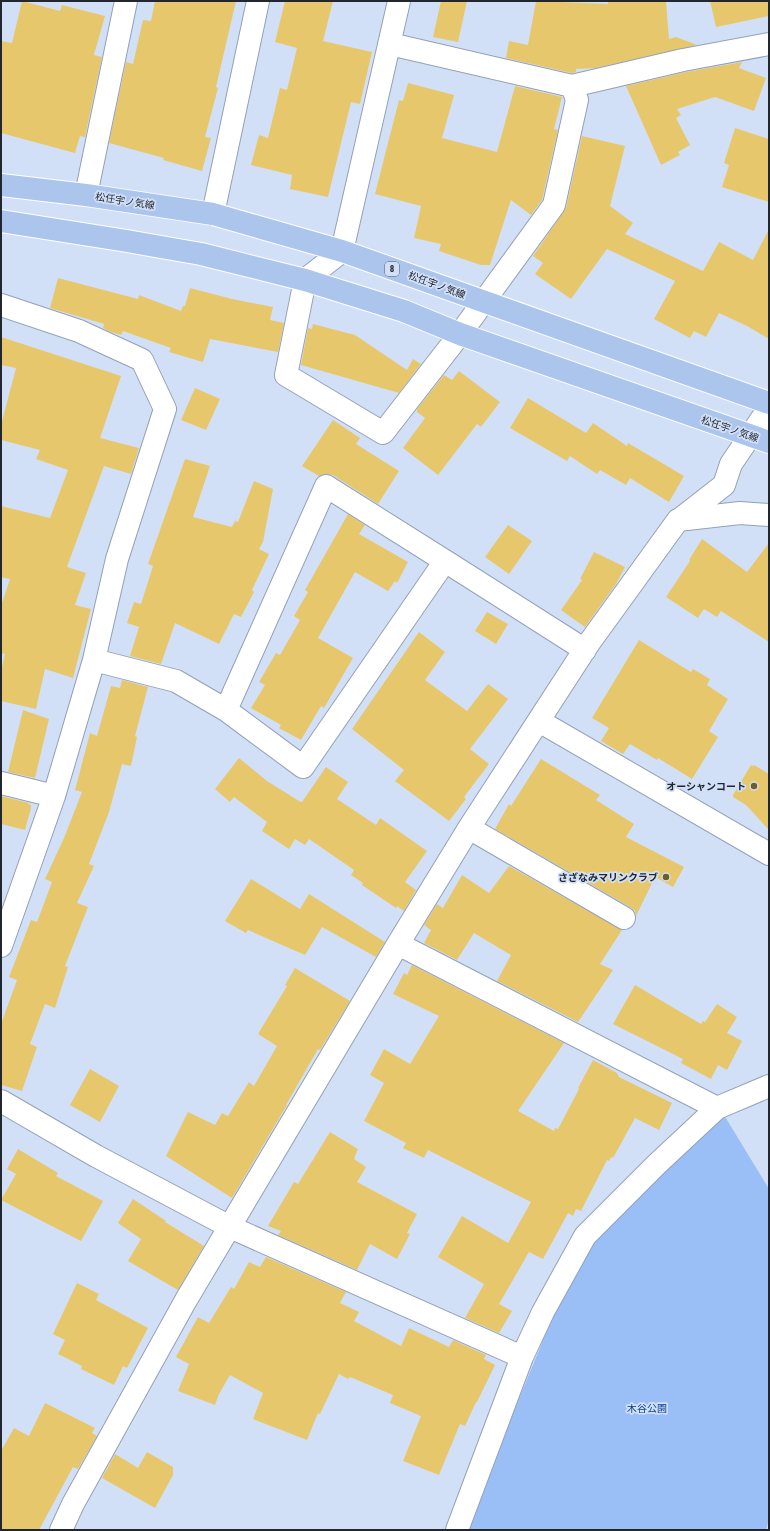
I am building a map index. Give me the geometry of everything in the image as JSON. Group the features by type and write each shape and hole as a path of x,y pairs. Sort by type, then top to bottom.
{"main road":[{"name":"松任宇ノ気線","path":"1,185 86,195 214,214 342,251 769,403"},
{"name":"松任宇ノ気線","path":"1,221 201,254 305,280 404,312 460,334 760,439"}],"street":[{"path":"86,195 126,1"},
{"path":"214,214 258,1"},
{"path":"399,1 342,251 305,280 286,375 383,432 460,334 554,205 577,100 572,86"},
{"path":"390,44 572,86 684,60 769,44"},
{"path":"1,305 79,331 142,360 165,409 117,559 94,660 54,796 1,946"},
{"path":"61,1530 73,1504 179,1314 398,944 469,828 585,650 678,520 724,485 731,464 760,439 769,408"},
{"path":"724,485 740,513"},
{"path":"226,710 326,486 585,650"},
{"path":"678,520 740,513 769,515"},
{"path":"94,660 176,681 226,710 303,767 444,561"},
{"path":"539,720 769,854"},
{"path":"1,783 54,796"},
{"path":"469,828 624,918"},
{"path":"398,944 718,1108"},
{"path":"457,1530 522,1357 543,1312 585,1236 656,1164 718,1108 769,1086"},
{"path":"1,1101 96,1156 230,1227 522,1357"}],"green space":[{"name":"木谷公園","path":"724,1115 769,1189 769,1519 766,1530 465,1530 581,1248"}],"building":[{"path":"22,1 60,11 62,5 105,16 94,55 102,57 85,137 80,136 75,153 1,133 1,41 12,43"},
{"path":"155,1 236,1 216,87 218,88 205,137 211,138 202,171 163,160 164,158 109,143 126,62 133,64 143,20 151,21"},
{"path":"285,1 333,1 323,41 372,52 360,104 351,102 328,197 290,189 292,175 251,165 259,135 268,138 280,88 287,90 297,48 275,42"},
{"path":"441,1 467,1 458,42 433,37"},
{"path":"536,1 608,4 608,1 666,1 669,39 676,37 697,45 596,68 576,69 576,72 572,73 506,58 509,41 528,45"},
{"path":"710,1 769,1 769,16 716,27"},
{"path":"742,62 739,68 766,78 754,111 715,97 677,109 681,115 676,118 690,145 678,152 680,155 661,165 626,86 686,72"},
{"path":"408,83 454,95 442,138 497,152 515,86 562,97 554,129 558,130 542,200 531,215 511,200 490,265 481,265 439,251 441,244 414,238 421,206 375,194 399,100 403,101"},
{"path":"735,128 769,139 769,202 722,187 729,165 724,163"},
{"path":"582,136 625,146 610,206 633,223 625,234 703,271 719,242 753,260 769,229 769,339 747,326 719,313 706,337 694,331 690,338 654,319 675,281 607,249 571,299 535,274 543,263 533,256 566,208"},
{"path":"58,278 138,299 139,295 181,311 183,306 185,306 190,288 232,299 273,307 270,320 284,323 278,352 210,339 203,362 169,352 171,348 123,331 121,335 111,332 103,328 104,324 50,308"},
{"path":"313,324 355,335 407,370 413,359 421,364 399,393 301,365 308,328 312,329"},
{"path":"1,337 121,376 100,438 139,448 131,474 104,466 67,567 86,573 75,605 91,609 73,678 45,669 36,709 1,701 1,671 5,654 1,653 1,606 10,579 1,577 1,506 50,518 68,470 36,459 40,450 1,440 1,425 16,368 1,365"},
{"path":"459,371 500,402 481,427 477,424 438,475 403,448 425,418 417,412 417,409 444,375 452,380"},
{"path":"195,388 220,399 206,430 181,420"},
{"path":"528,398 586,433 593,423 627,446 628,443 684,476 669,502 630,478 626,485 600,470 597,474 570,456 567,461 510,428"},
{"path":"333,420 360,438 356,444 399,471 378,504 333,475 325,474 319,476 302,466"},
{"path":"185,459 210,466 193,517 232,527 235,521 238,522 254,481 273,489 263,542 259,549 269,554 252,590 254,592 241,617 234,614 219,644 175,623 161,664 130,656 139,627 127,623 134,602 141,604 153,566 148,564"},
{"path":"348,514 365,525 359,534 408,562 397,583 395,581 388,591 355,572 318,638 353,658 324,708 321,706 301,740 279,728 281,725 251,708 265,685 259,682 276,653 280,655 300,620 294,616 308,592 305,590"},
{"path":"508,525 532,541 509,574 485,557"},
{"path":"702,539 747,572 769,543 769,642 721,611 717,617 704,609 698,618 666,597 690,561 689,560"},
{"path":"594,552 625,567 616,584 585,627 561,610 582,580 580,579"},
{"path":"487,612 508,624 496,644 475,631"},
{"path":"419,632 445,652 425,680 467,711 488,684 508,699 470,749 489,764 464,797 466,799 449,821 395,781 404,770 352,729"},
{"path":"639,640 691,672 693,669 710,679 707,685 728,699 709,731 718,737 692,779 658,758 657,760 630,744 623,754 601,741 609,728 592,718"},
{"path":"122,680 148,687 135,736 137,737 131,766 122,764 109,812 89,864 94,866 77,903 88,907 65,966 68,967 55,1008 45,1004 30,1044 37,1047 22,1091 1,1085 1,1024 17,980 9,977 31,920 37,922 52,882 45,879 64,838 82,792 75,790 90,733 97,736 111,686 120,688"},
{"path":"23,710 49,719 35,778 8,772"},
{"path":"239,758 267,781 302,802 326,767 348,782 337,799 376,825 380,818 427,851 405,882 416,890 404,911 397,906 396,908 362,885 363,883 351,875 354,870 309,839 305,845 295,839 289,849 262,831 267,822 234,797 230,802 215,789"},
{"path":"541,759 600,795 596,800 634,824 626,837 684,867 673,887 655,877 636,916 635,911 630,907 495,829 509,804 511,806"},
{"name":"オーシャンコート","path":"751,765 754,765 769,774 769,830 746,805 733,797"},
{"path":"1,796 29,803 28,804 31,805 25,830 1,824"},
{"path":"509,866 622,930 600,964 613,970 578,1022 497,981 511,955 474,933 457,960 424,943 431,930 424,925 437,904 443,908 462,875 489,893"},
{"path":"251,879 300,909 309,894 385,942 376,957 322,927 305,955 248,930 246,933 225,921"},
{"path":"412,965 564,1043 518,1111 554,1131 555,1128 558,1129 593,1060 617,1073 619,1077 672,1103 659,1130 635,1118 613,1158 611,1157 609,1161 607,1160 581,1211 576,1209 573,1216 568,1213 543,1259 529,1252 499,1304 512,1311 499,1333 465,1318 484,1284 438,1257 462,1216 508,1243 531,1202 428,1150 424,1158 403,1148 406,1143 364,1121 384,1083 370,1075 384,1049 410,1064 439,1016 393,994 404,973 407,975"},
{"path":"295,968 350,1001 320,1050 318,1049 232,1198 166,1156 188,1112 215,1125 222,1113 228,1116 249,1082 254,1086 277,1046 258,1034 287,986 285,985"},
{"path":"635,985 701,1024 703,1021 705,1022 717,1004 737,1017 727,1033 742,1041 727,1070 718,1065 711,1079 681,1063 683,1059 613,1024"},
{"path":"90,1069 119,1086 100,1122 70,1105"},
{"path":"330,1132 358,1149 354,1159 366,1167 357,1182 417,1214 407,1233 410,1234 397,1259 370,1244 357,1270 278,1235 281,1231 268,1226 294,1182 298,1184"},
{"path":"18,1149 58,1173 56,1176 103,1201 81,1241 1,1200 16,1174 7,1169"},
{"path":"133,1199 166,1221 165,1222 204,1246 178,1290 128,1261 141,1239 118,1223"},
{"path":"266,1257 346,1292 340,1303 359,1312 354,1321 401,1346 409,1328 449,1347 453,1340 486,1355 484,1359 495,1365 465,1426 460,1424 439,1475 403,1461 421,1416 390,1403 393,1395 350,1377 348,1379 339,1374 320,1414 318,1413 307,1440 253,1419 263,1393 230,1375 219,1394 215,1405 178,1391 189,1364 176,1357 198,1317 209,1323 231,1287 234,1289 249,1262 260,1267"},
{"path":"77,1283 99,1294 96,1300 148,1328 127,1368 123,1366 114,1385 81,1369 82,1366 58,1354 65,1340 53,1334"},
{"path":"45,1403 95,1428 92,1433 97,1436 78,1469 73,1467 39,1530 1,1530 1,1451 14,1428 29,1436"},
{"path":"147,1452 173,1467 173,1475 155,1508 102,1478 115,1454 138,1468"}],"place":[{"name":"オーシャンコート","path":"754,786"},
{"name":"さざなみマリンクラブ","path":"666,877"}]}
